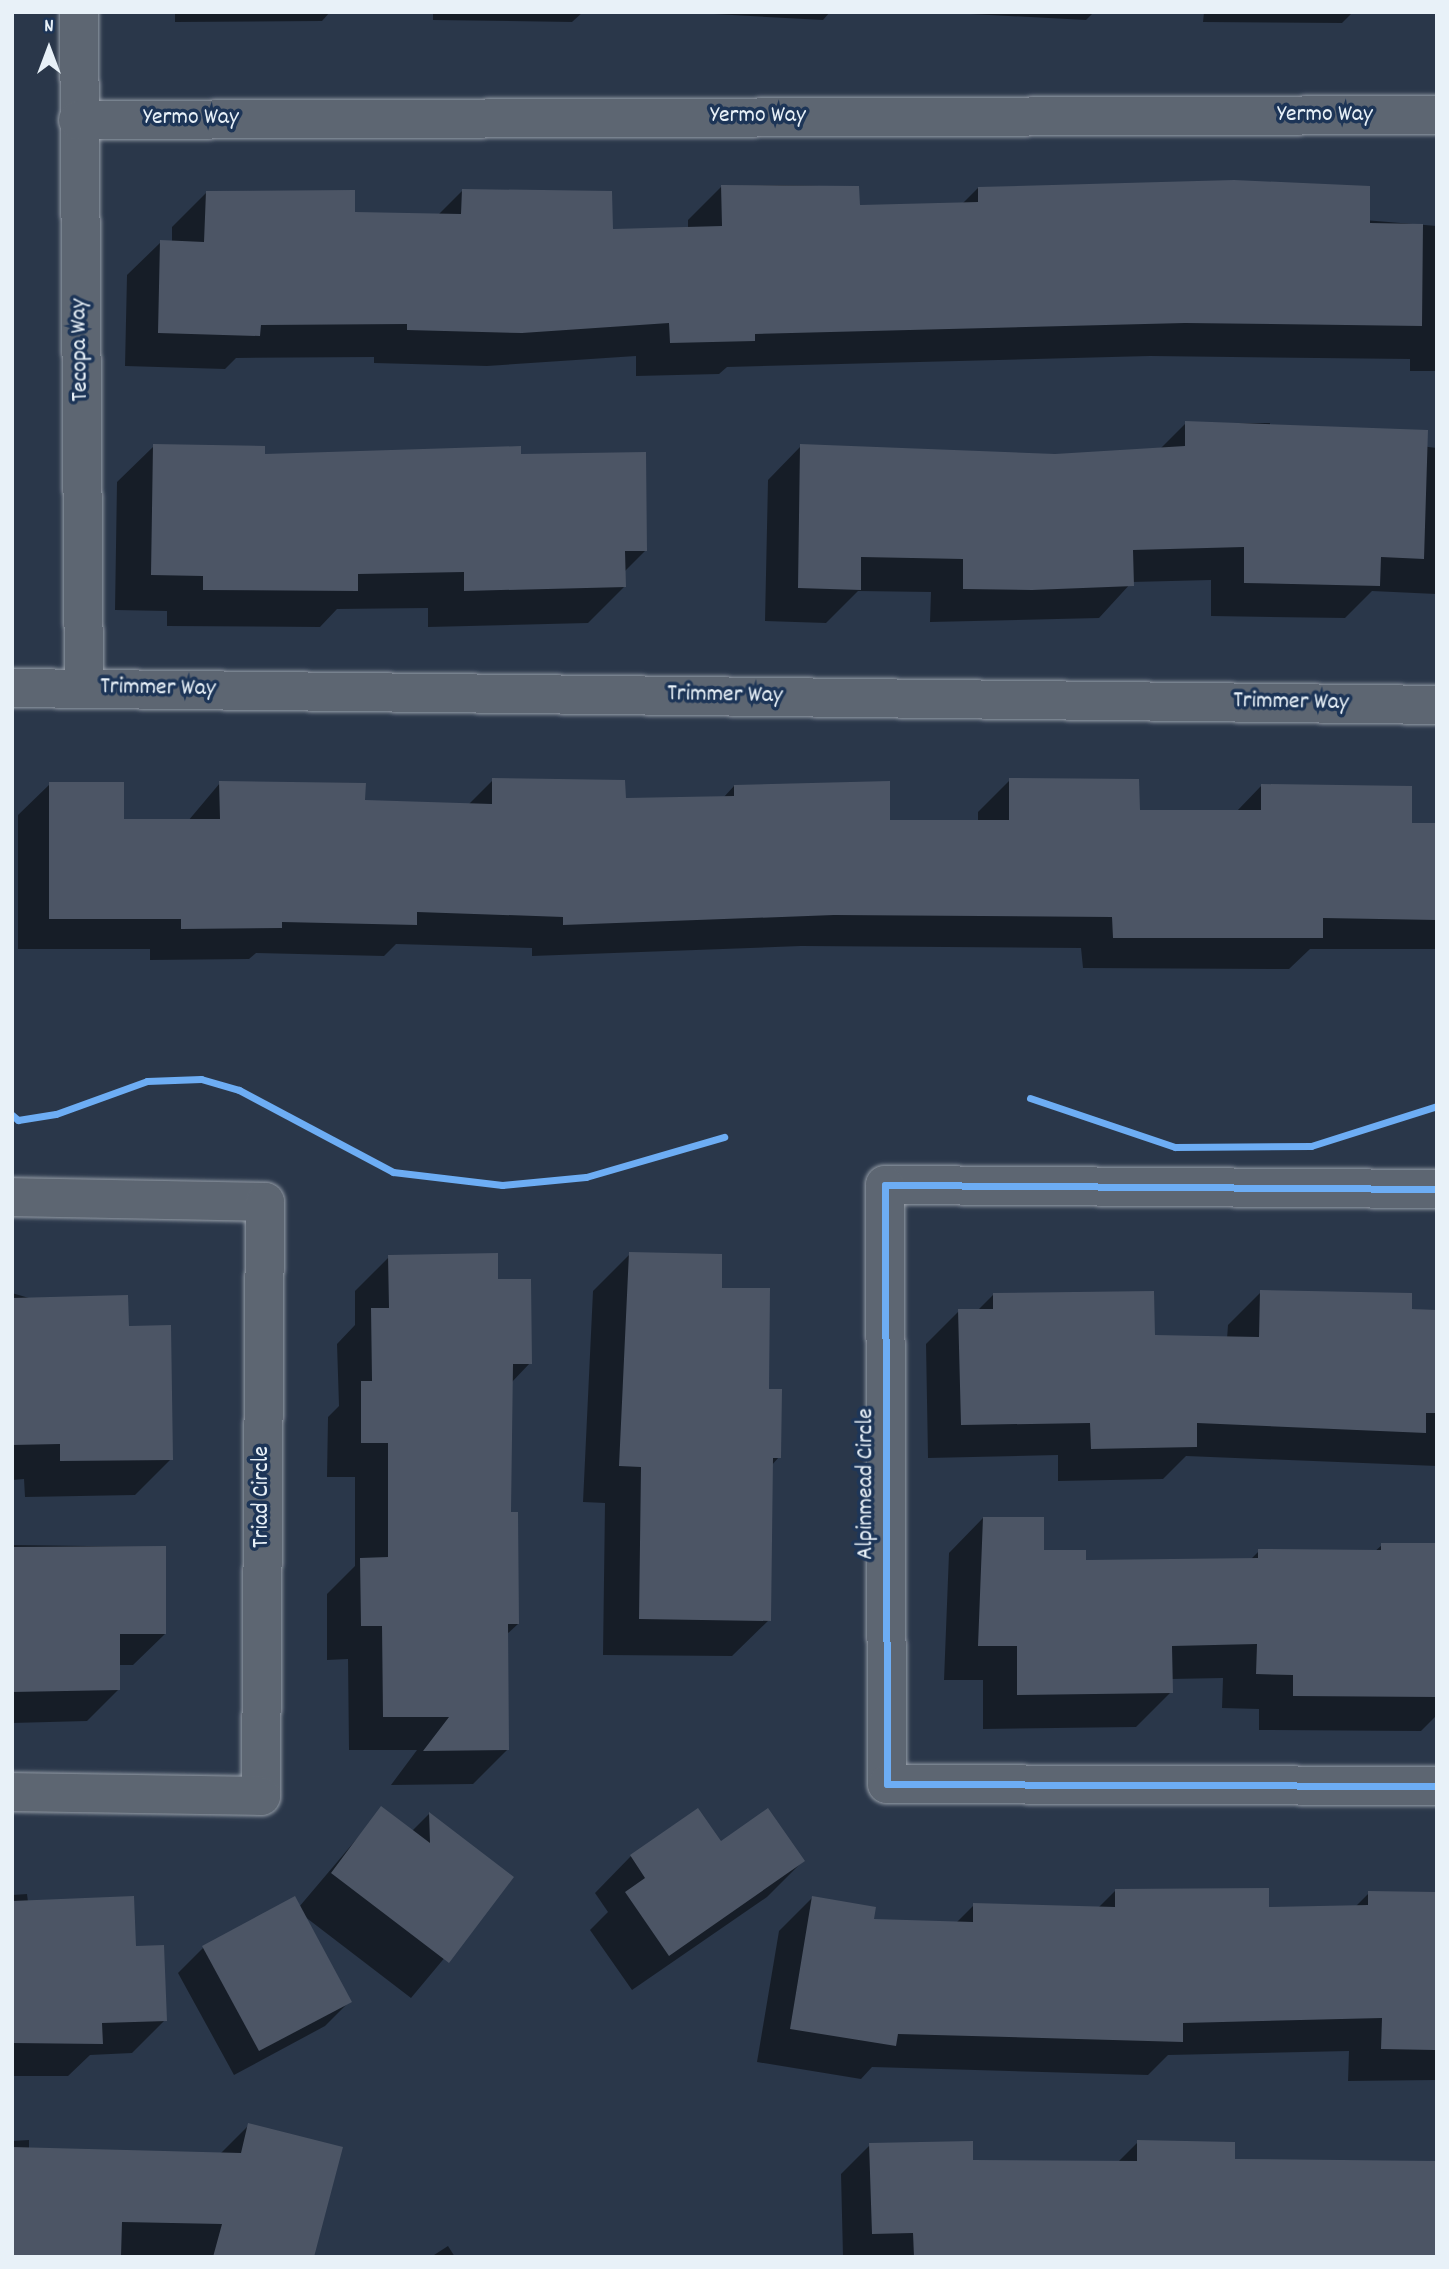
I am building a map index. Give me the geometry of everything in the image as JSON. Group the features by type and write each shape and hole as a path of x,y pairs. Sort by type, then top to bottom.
{"street":[{"name":"Tecopa Way","path":"79,12 84,688"},
{"name":"Yermo Way","path":"78,120 1437,115"},
{"name":"Trimmer Way","path":"12,688 1437,705"},
{"name":"Alpinmead Circle","path":"1437,1188 885,1185 887,1784 1437,1786"},
{"name":"Triad Circle","path":"12,1197 265,1202 261,1796 12,1793"}],"building":[{"path":"1234,180 1370,186 1370,223 1423,224 1422,326 1185,323 755,334 755,341 670,343 669,323 522,333 407,330 407,324 261,325 260,336 158,333 160,240 204,242 206,191 355,190 355,212 461,214 462,189 612,191 613,229 722,226 721,185 859,186 860,205 978,202 978,187"},
{"path":"1185,421 1428,430 1424,559 1381,557 1380,586 1244,583 1244,547 1133,550 1134,586 1032,590 963,589 963,559 861,557 861,590 798,588 800,444 1055,454 1185,446"},
{"path":"153,444 265,446 265,454 521,446 521,454 646,452 647,551 625,551 626,587 464,591 464,572 358,574 358,591 203,590 203,576 151,575"},
{"path":"492,778 625,780 626,798 734,796 734,785 890,781 890,820 1009,820 1009,778 1139,779 1140,810 1261,810 1261,784 1412,786 1412,823 1437,823 1437,920 1323,918 1323,938 1113,938 1112,917 834,915 563,925 563,917 417,912 417,925 282,922 282,928 181,929 181,919 49,919 49,782 124,782 124,819 220,819 219,781 366,783 365,800 492,804"},
{"path":"629,1252 722,1254 722,1288 770,1288 769,1389 782,1389 781,1458 773,1458 771,1621 639,1619 641,1467 619,1466"},
{"path":"498,1253 498,1279 531,1279 532,1364 513,1364 511,1512 518,1512 519,1624 508,1624 509,1750 423,1751 449,1717 383,1717 382,1626 361,1626 360,1558 388,1557 388,1443 361,1443 361,1381 372,1381 371,1308 389,1308 388,1255"},
{"path":"1260,1290 1412,1293 1412,1309 1437,1310 1437,1413 1426,1413 1426,1433 1197,1423 1197,1447 1091,1449 1090,1423 961,1425 958,1309 993,1309 993,1293 1154,1291 1155,1335 1259,1337"},
{"path":"128,1295 129,1326 171,1325 173,1460 60,1461 60,1444 12,1445 12,1298"},
{"path":"983,1517 1044,1517 1044,1550 1086,1550 1086,1560 1258,1558 1258,1549 1381,1550 1381,1543 1437,1543 1437,1697 1293,1696 1293,1675 1256,1674 1257,1644 1172,1646 1173,1693 1017,1695 1017,1646 978,1646"},
{"path":"166,1546 166,1634 120,1634 120,1690 12,1692 12,1547"},
{"path":"381,1806 430,1843 429,1812 514,1877 449,1963 331,1873"},
{"path":"698,1808 721,1841 768,1808 805,1861 669,1956 625,1892 645,1878 630,1855"},
{"path":"1269,1888 1269,1907 1368,1905 1368,1891 1437,1892 1435,2050 1381,2049 1382,2018 1183,2023 1183,2042 898,2034 896,2046 790,2029 812,1896 876,1907 874,1919 973,1922 973,1903 1115,1907 1115,1889"},
{"path":"134,1896 136,1946 164,1945 167,2021 102,2023 103,2044 12,2043 12,1901"},
{"path":"295,1896 352,2002 259,2051 202,1946"},
{"path":"248,2123 343,2147 314,2257 213,2257 222,2224 122,2222 121,2257 12,2257 12,2147 241,2153"},
{"path":"1137,2140 1235,2142 1235,2159 1437,2161 1437,2257 914,2257 913,2233 872,2234 869,2143 973,2141 973,2160 1137,2161"}],"cycle path":[{"path":"12,1115 18,1120 56,1114 147,1081 201,1079 239,1090 393,1172 502,1185 586,1177 724,1137"},
{"path":"1030,1098 1175,1147 1311,1146 1437,1106"},
{"path":"1437,1189 885,1185 887,1784 1437,1786"}]}
